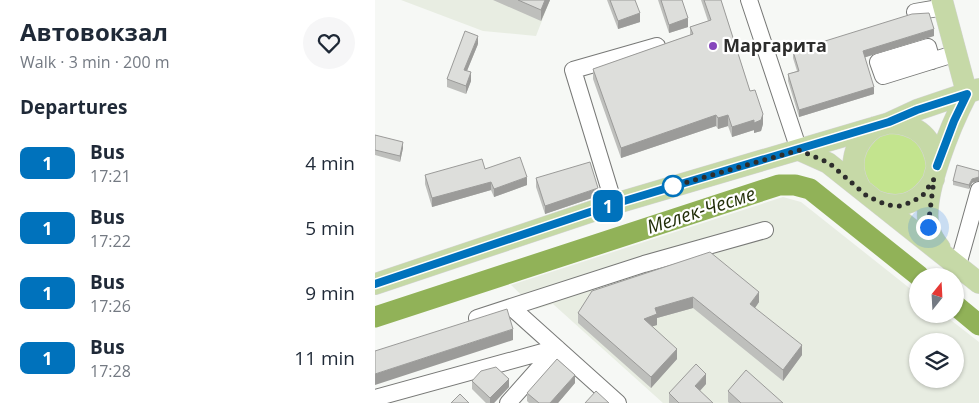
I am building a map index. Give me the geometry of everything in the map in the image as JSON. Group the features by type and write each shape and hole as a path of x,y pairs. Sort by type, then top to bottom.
{"main road":[{"path":"943,3 957,53 973,92"},
{"path":"375,284 614,204 883,124 917,110 973,92"},
{"path":"950,259 928,227 935,173 931,143 923,133 913,126 901,123 883,124 865,134 854,153 854,176 868,195 887,205 900,206 912,202 923,195 935,173 954,121 973,92"},
{"path":"799,150 829,163 979,283"}],"street":[{"path":"749,0 799,150"},
{"path":"915,12 943,3"},
{"path":"614,204 573,70 657,46"},
{"path":"932,61 957,53"},
{"path":"950,259 979,190"},
{"path":"466,322 644,264 765,230"},
{"path":"511,307 618,403"},
{"path":"375,398 557,348"},
{"path":"507,403 557,348"}],"shaded area":[{"path":"401,0 550,0 536,36 483,31"},
{"path":"783,197 801,202 909,288 909,323 955,323 979,342 979,403 663,403 553,304 536,309 511,285"}],"green space":[{"path":"887,130 910,134 929,159 927,179 905,198 874,193 860,168 864,149"}],"building":[{"path":"518,0 545,0 541,10"},
{"path":"610,0 635,0 640,13 618,21"},
{"path":"661,0 682,0 688,18 669,25"},
{"path":"704,0 721,0 750,91 755,90 763,114 761,120 754,123 754,120 732,127 728,115 718,118 716,115 621,148 593,69 693,34 690,27 711,20"},
{"path":"929,13 934,29 863,51 874,87 799,110 788,74 799,71 793,51 912,14"},
{"path":"465,31 478,36 464,70 471,72 466,86 447,79"},
{"path":"375,135 403,142 400,156 375,150"},
{"path":"520,157 527,177 494,189 491,182 432,198 425,175 482,159 485,169"},
{"path":"590,162 598,188 545,206 536,178"},
{"path":"957,165 979,171 979,177 972,179 969,185 953,181"},
{"path":"710,252 759,292 750,304 802,345 783,370 693,297 655,308 657,314 644,319 677,349 651,377 578,313 592,291"},
{"path":"507,309 513,329 375,374 375,351"},
{"path":"557,359 575,375 550,403 539,403 527,393"},
{"path":"696,364 706,374 695,386 713,403 679,403 669,393"},
{"path":"496,367 509,379 490,398 472,381 481,371"},
{"path":"746,370 783,403 741,403 728,391"},
{"path":"596,391 609,403 585,403"},
{"path":"460,394 469,403 451,403"}],"waterway":[{"name":"Мелек-Чесме","path":"375,317 779,185 795,185 810,189 909,268"},
{"name":"Мелек-Чесме","path":"964,312 979,325"}],"bus line":[{"name":"1","path":"375,284 614,204 889,122 917,110 967,94 954,121 937,166"}],"place":[{"name":"Маргарита","path":"713,46"}],"route":[{"path":"673,186 667,188 799,150 829,163 867,196 887,205 900,206 912,202 923,195 934,179 928,227"}]}
